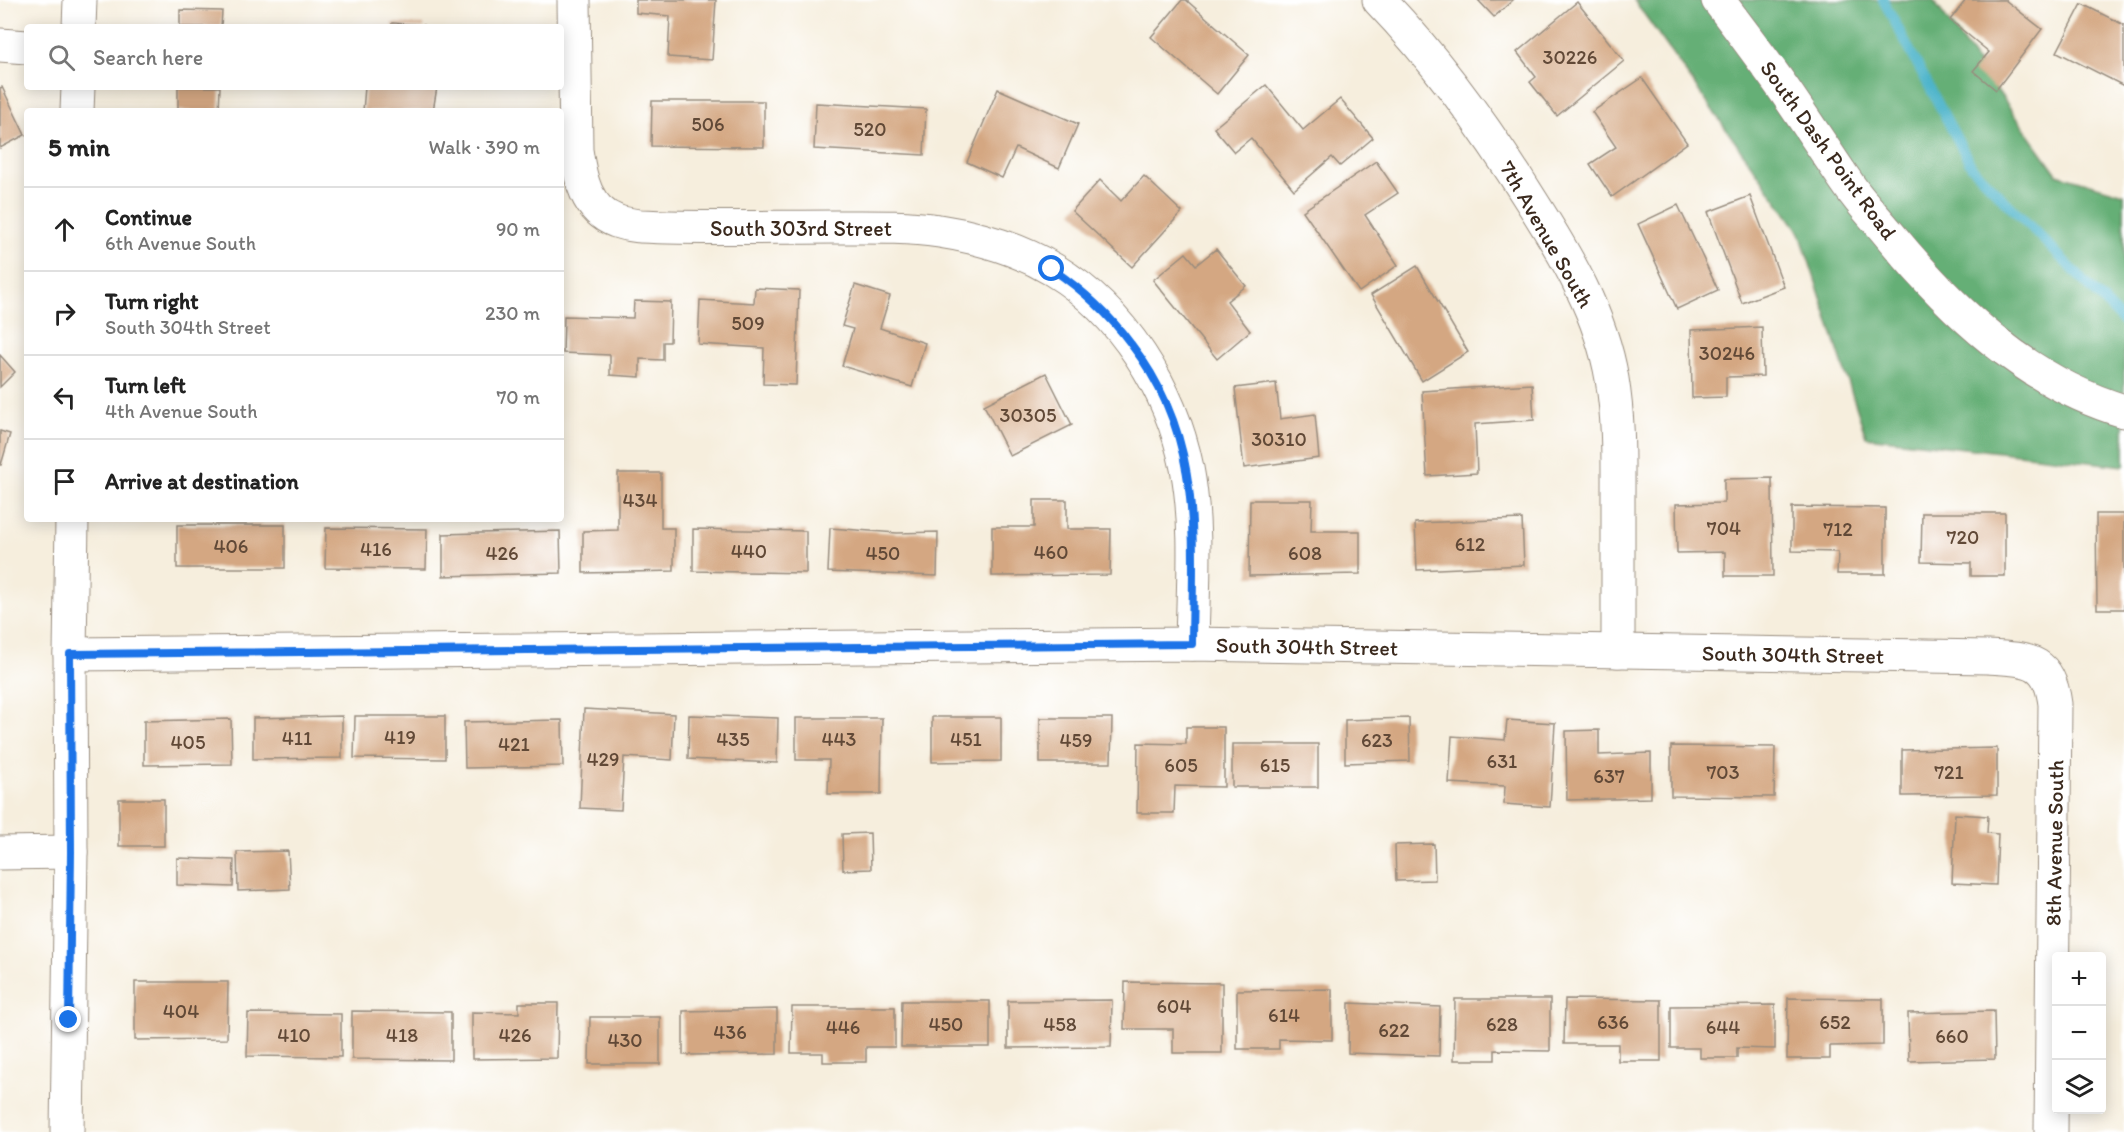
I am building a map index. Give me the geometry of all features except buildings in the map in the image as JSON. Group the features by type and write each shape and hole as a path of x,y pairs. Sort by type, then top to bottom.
{"street":[{"path":"79,24 80,0"},
{"name":"South 303rd Street","path":"573,0 576,150 580,174 587,195 599,212 616,221 640,226 879,227 937,231 992,243 1023,254 1071,282 1114,322 1146,363 1167,402 1181,441 1191,497 1193,530 1192,644"},
{"name":"7th Avenue South","path":"1379,0 1455,87 1500,150 1576,275 1596,319 1606,348 1618,426 1618,651"},
{"name":"South Dash Point Road","path":"1718,0 1782,86 1851,188 1946,300 1997,345 2044,377 2098,404 2124,411"},
{"path":"0,45 24,47"},
{"path":"77,108 78,90"},
{"path":"67,1132 72,522"},
{"name":"South 304th Street","path":"70,654 1192,644 1988,657 2012,659 2040,666"},
{"name":"8th Avenue South","path":"2040,666 2053,688 2055,704 2051,1132"},
{"path":"0,852 71,852"}],"green space":[{"path":"1634,0 1933,0 2057,174 2124,194 2124,466 1866,437 1800,233"}],"waterway":[{"path":"1883,0 1972,167 2124,322"}],"route":[{"path":"69,1020 70,654 1192,644 1191,497 1187,469 1175,422 1157,381 1114,322 1095,302 1052,269"}]}
